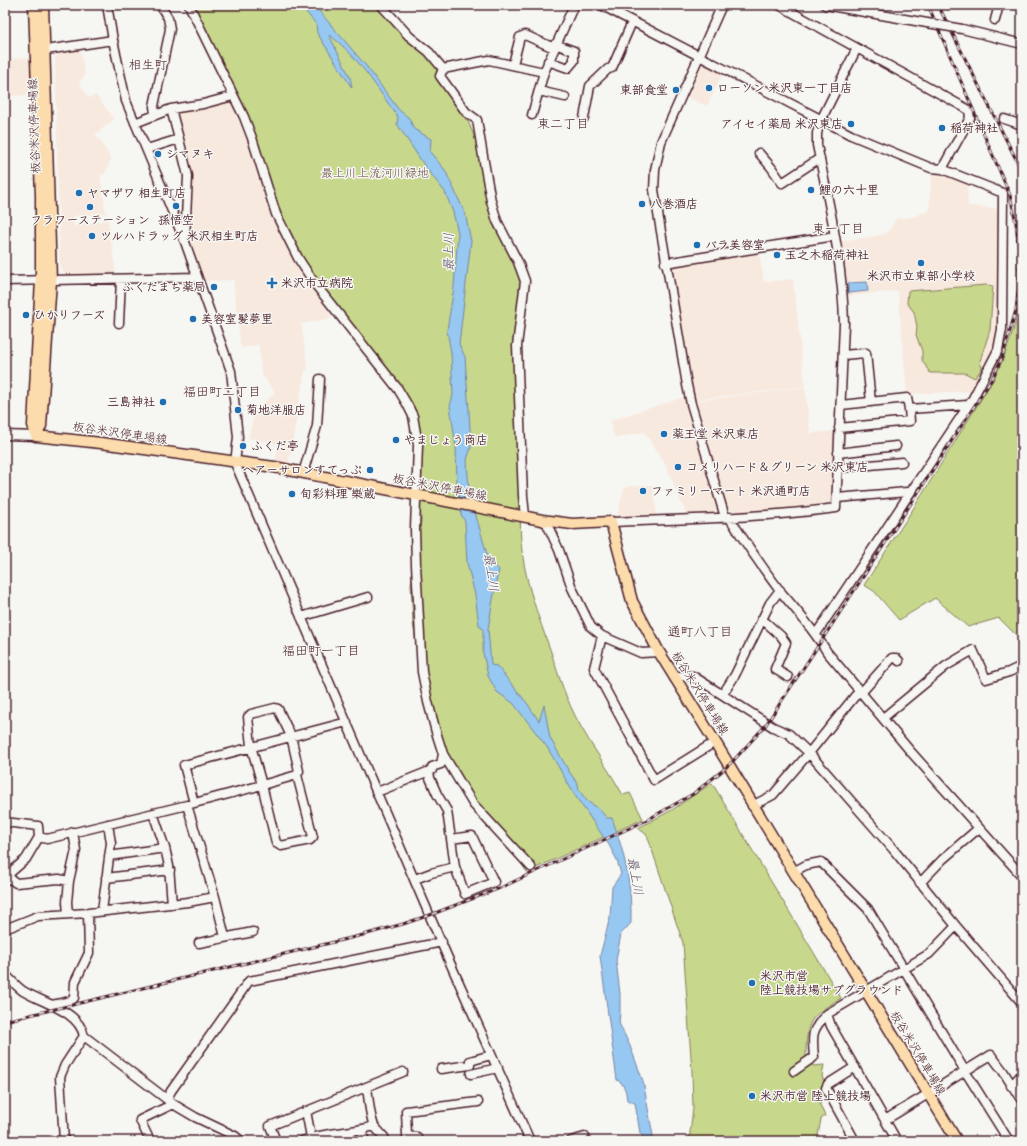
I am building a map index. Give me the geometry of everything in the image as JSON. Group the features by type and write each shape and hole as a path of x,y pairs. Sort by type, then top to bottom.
{"main road":[{"name":"板谷米沢停車場線","path":"34,5 40,51"},
{"name":"板谷米沢停車場線","path":"43,5 40,51 41,196 46,280 33,425 36,436 101,443 274,468 542,520 572,524 611,522 632,600 659,652 956,1141"}],"street":[{"path":"107,5 126,100 185,242 231,371 238,437 235,463 491,1055 530,1141"},
{"path":"155,114 154,106 170,29 168,18 160,5"},
{"path":"189,5 244,117 276,214 306,273 380,364 407,404 413,416 418,445 419,496 416,564 422,672 428,702 443,754 473,804 531,867"},
{"path":"381,5 409,36 429,52 443,69"},
{"path":"532,115 548,61 574,5"},
{"path":"601,5 821,120 877,146 931,168 942,169 1003,193 1002,329 998,350 989,370 968,406 816,634"},
{"path":"722,5 661,142 656,159 654,190 680,352 690,398 727,517 748,548 816,634 827,652 860,692 979,828 1020,870"},
{"path":"779,5 969,110 970,118 942,169"},
{"path":"825,5 962,29 1022,44"},
{"path":"995,20 1000,5"},
{"path":"584,118 590,86 608,69 612,68 632,22"},
{"path":"513,64 520,37 525,35 574,51 574,61 568,68 548,61"},
{"path":"40,51 113,40"},
{"path":"611,522 727,517 806,512 836,508 843,355 844,296 835,236 817,146 817,133 821,120 857,48"},
{"path":"443,69 489,60 513,64 544,72"},
{"path":"443,69 440,76 466,112 477,120 497,221 518,262 525,281 517,346 523,496 522,516"},
{"path":"539,91 565,97"},
{"path":"135,123 170,108 203,104 233,96"},
{"path":"170,108 188,176 185,242"},
{"path":"1004,120 1022,125"},
{"path":"147,149 179,139"},
{"path":"759,153 772,167 782,183 820,158"},
{"path":"665,263 835,236"},
{"path":"5,281 197,277"},
{"path":"119,323 121,279"},
{"path":"843,355 866,352 871,402"},
{"path":"303,473 317,426 320,379"},
{"path":"839,428 910,421 907,398 841,405"},
{"path":"909,409 968,406"},
{"path":"5,435 36,436"},
{"path":"838,453 896,446"},
{"path":"838,468 902,462"},
{"path":"837,498 907,492"},
{"path":"542,520 548,524 572,588 591,627 602,636 641,653 659,652"},
{"path":"723,694 735,675 770,602 780,590"},
{"path":"301,617 368,597"},
{"path":"762,619 781,636 786,643 775,669 788,677"},
{"path":"602,636 594,668 654,780 715,742"},
{"path":"883,718 946,666 972,650 986,679 1009,672 1022,666"},
{"path":"752,806 773,795 860,692 892,658 896,658 899,661"},
{"path":"674,678 680,676 693,676 773,727 789,734 809,753 893,849 1022,1003"},
{"path":"275,708 278,710 291,736 299,772 297,776 313,837 310,840 281,846 276,843 251,746 248,717 250,714 275,708"},
{"path":"225,937 191,804 184,765 251,746 347,722"},
{"path":"377,792 432,770 432,767 441,764 443,754"},
{"path":"429,771 430,778 437,794 447,810 455,867 465,894 494,882 472,836 452,839"},
{"path":"39,837 47,839 191,804 297,776"},
{"path":"153,813 165,848 170,870 172,904"},
{"path":"5,822 38,826 39,837 26,859 6,879 16,883 59,880 69,881"},
{"path":"102,911 111,843 108,824"},
{"path":"920,883 943,859 979,828"},
{"path":"68,914 67,902 69,881 76,850 73,832"},
{"path":"109,856 165,848"},
{"path":"794,872 806,865 822,862 868,909 965,1071 1009,1141"},
{"path":"415,879 455,867"},
{"path":"106,878 170,870"},
{"path":"5,929 38,916 88,913 172,904 215,897"},
{"path":"52,1005 71,1001 74,998 75,982 89,953 88,913"},
{"path":"794,1072 814,1057 812,1037 816,1026 827,1014 929,954 956,926"},
{"path":"199,943 253,932"},
{"path":"170,1102 171,1091 249,981 442,942"},
{"path":"5,974 24,991 74,1018 81,1026 84,1036 161,1096 195,1117 235,1136 241,1141"},
{"path":"827,1014 831,1026 898,1141"},
{"path":"64,1141 60,1077 65,1065 84,1036"},
{"path":"441,1069 470,1063 491,1055"},
{"path":"885,1120 990,1055 1003,1071 1011,1086 1022,1101"},
{"path":"855,1067 828,1084 826,1088 855,1141"},
{"path":"471,1074 498,1068"},
{"path":"276,1141 270,1126 306,1110 403,1072"},
{"path":"1011,1086 1022,1074"},
{"path":"366,1087 370,1104 370,1115 374,1126 384,1137 385,1141"},
{"path":"150,1141 140,1120 170,1102"},
{"path":"418,1141 417,1136 407,1136 406,1111 478,1102"},
{"path":"306,1110 311,1137"},
{"path":"302,1141 311,1137 329,1138 374,1126"},
{"path":"363,1130 364,1141"},
{"path":"571,1141 585,1137"}],"shaded area":[{"name":"ヤマザワ 相生町店","path":"80,50 85,75 79,83 89,98 96,95 114,119 95,135 100,140 111,159 105,174 100,175 106,213 74,216 74,226 108,220 116,274 66,275 60,268 55,58 58,54"},
{"path":"30,58 30,95 5,96 5,59"},
{"path":"704,61 724,71 707,106 687,97"},
{"name":"米沢市立病院","path":"231,100 259,173 275,223 293,260 312,286 332,318 301,324 308,369 305,370 288,467 275,464 278,444 248,438 257,409 275,393 261,373 259,345 241,348 233,280 202,281 190,237 190,172 174,112 203,109"},
{"name":"米沢市立東部小学校","path":"932,170 967,182 968,206 1002,209 1000,329 994,350 973,391 907,394 898,291 845,296 837,242 884,234 889,230 896,219 912,217 929,211"},
{"path":"759,251 764,282 793,279 805,386 695,400 684,352 669,265"},
{"path":"805,387 810,433 838,431 833,506 739,514 727,507 696,401"},
{"path":"685,397 721,510 716,515 687,516 663,459 644,432 616,438 612,430 611,420"},
{"name":"ファミリーマート 米沢通町店","path":"653,485 657,517 620,519 617,516 624,489 630,486"}],"green space":[{"name":"最上川上流河川緑地","path":"191,5 378,5 429,54 441,69 464,111 482,156 490,201 523,280 516,346 521,510 520,529 524,565 528,582 560,680 575,716 623,795 630,793 643,819 527,872 508,844 447,767 425,702 413,623 411,584 421,521 415,416 308,272 278,213 253,137"},
{"path":"1022,218 1022,634 1017,636 999,618 968,627 935,598 899,620 874,591 864,585 993,380 1004,357 1016,321 1020,296 1021,268 1018,221"},
{"path":"986,285 993,286 990,330 980,361 982,368 975,378 965,373 930,373 922,360 922,351 916,335 917,327 914,312 907,303 908,291"},
{"path":"712,783 841,998 816,1015 809,1028 807,1036 806,1059 813,1066 824,1065 822,1076 824,1082 820,1105 825,1116 821,1119 817,1141 689,1141 693,1108 692,1072 683,943 647,835 638,828 672,810"}],"water":[{"name":"最上川","path":"300,5 314,5 367,67 399,110 409,118 414,129 431,139 430,152 445,170 465,213 471,241 459,344 465,357 469,411 471,447 467,460 469,491 488,558 499,570 488,629 491,665 497,666 527,703 539,721 544,705 550,738 578,784 579,790 587,801 598,808 607,818 612,818 627,870 631,909 631,923 621,934 616,960 620,994 619,1023 630,1046 643,1081 654,1141 646,1141 640,1133 635,1103 627,1100 626,1091 617,1080 600,956 610,917 612,887 621,874 617,860 609,845 574,794 547,747 513,703 497,692 488,676 483,653 483,630 479,625 475,595 467,563 465,522 461,514 457,484 456,447 450,406 453,395 451,353 447,330 454,287 458,233 453,212 445,192 426,168 397,124 398,117 358,62 329,35 350,77 352,88 317,33 316,24"},
{"path":"867,282 868,291 848,293 848,283"}],"railway":[{"path":"5,1021 363,935 430,915 500,888 647,820 693,794 733,761 765,726 992,379 1002,358 1016,310 1019,283 1019,250 1016,223 1010,195 928,5"},
{"path":"938,5 1022,171"}],"place":[{"name":"ローソン 米沢東一丁目店","path":"709,88"},
{"name":"東部食堂","path":"676,90"},
{"name":"アイセイ薬局 米沢東店","path":"851,124"},
{"name":"稲荷神社","path":"942,128"},
{"name":"シマヌキ","path":"158,154"},
{"name":"鯉の六十里","path":"811,190"},
{"name":"ヤマザワ 相生町店","path":"79,193"},
{"name":"八巻酒店","path":"642,204"},
{"name":"孫悟空","path":"176,206"},
{"name":"フラワーステーション","path":"90,207"},
{"name":"ツルハドラッグ 米沢相生町店","path":"92,236"},
{"name":"バラ美容室","path":"697,245"},
{"name":"玉之木稲荷神社","path":"777,255"},
{"name":"米沢市立東部小学校","path":"921,263"},
{"name":"米沢市立病院","path":"272,283"},
{"name":"ふくだまち薬局","path":"214,287"},
{"name":"ひかりフーズ","path":"26,315"},
{"name":"美容室髪夢里","path":"193,319"},
{"name":"三島神社","path":"163,402"},
{"name":"菊地洋服店","path":"238,410"},
{"name":"薬王堂 米沢東店","path":"664,434"},
{"name":"やまじょう商店","path":"396,440"},
{"name":"ふくだ亭","path":"243,446"},
{"name":"コメリハード＆グリーン 米沢東店","path":"678,467"},
{"name":"ヘアーサロンすてっぷ","path":"370,470"},
{"name":"ファミリーマート 米沢通町店","path":"643,491"},
{"name":"旬彩料理 樂蔵","path":"292,494"},
{"name":"米沢市営 陸上競技場サブグラウンド","path":"752,983"},
{"name":"米沢市営 陸上競技場","path":"752,1096"}],"district":[{"name":"相生町","path":"148,64"},
{"name":"東二丁目","path":"563,123"},
{"name":"東一丁目","path":"838,228"},
{"name":"福田町二丁目","path":"222,391"},
{"name":"通町八丁目","path":"700,631"},
{"name":"福田町一丁目","path":"321,650"}]}
